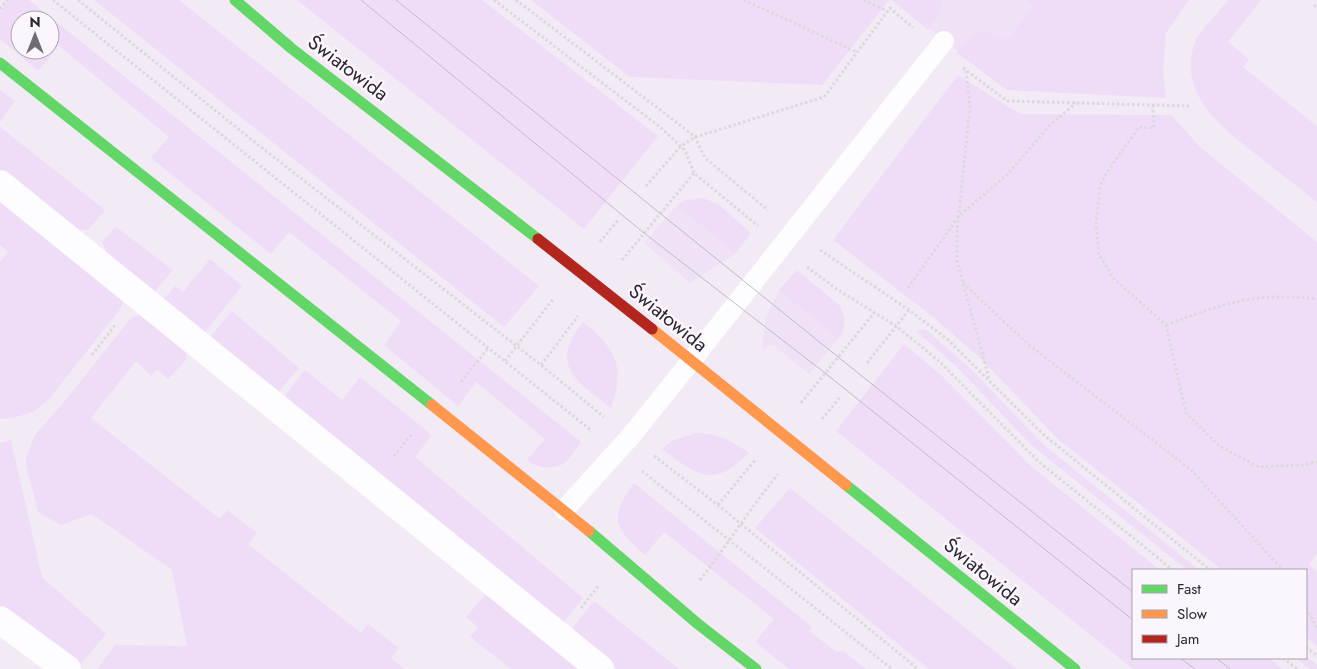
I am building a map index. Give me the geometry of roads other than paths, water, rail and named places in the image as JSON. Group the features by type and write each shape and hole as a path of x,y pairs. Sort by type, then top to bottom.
{"street":[{"name":"Światowida","path":"235,0 291,48 600,287 1074,669"},
{"path":"0,63 564,510 698,624 756,669"},
{"path":"0,184 600,669"},
{"path":"0,620 67,669"}],"lane":[{"path":"564,510 630,437 944,41"}],"tram line":[{"path":"361,0 644,233 825,373 1132,619"},
{"path":"396,0 838,357 1132,591"},
{"path":"1181,659 1195,669"},
{"path":"1217,659 1230,669"}]}
